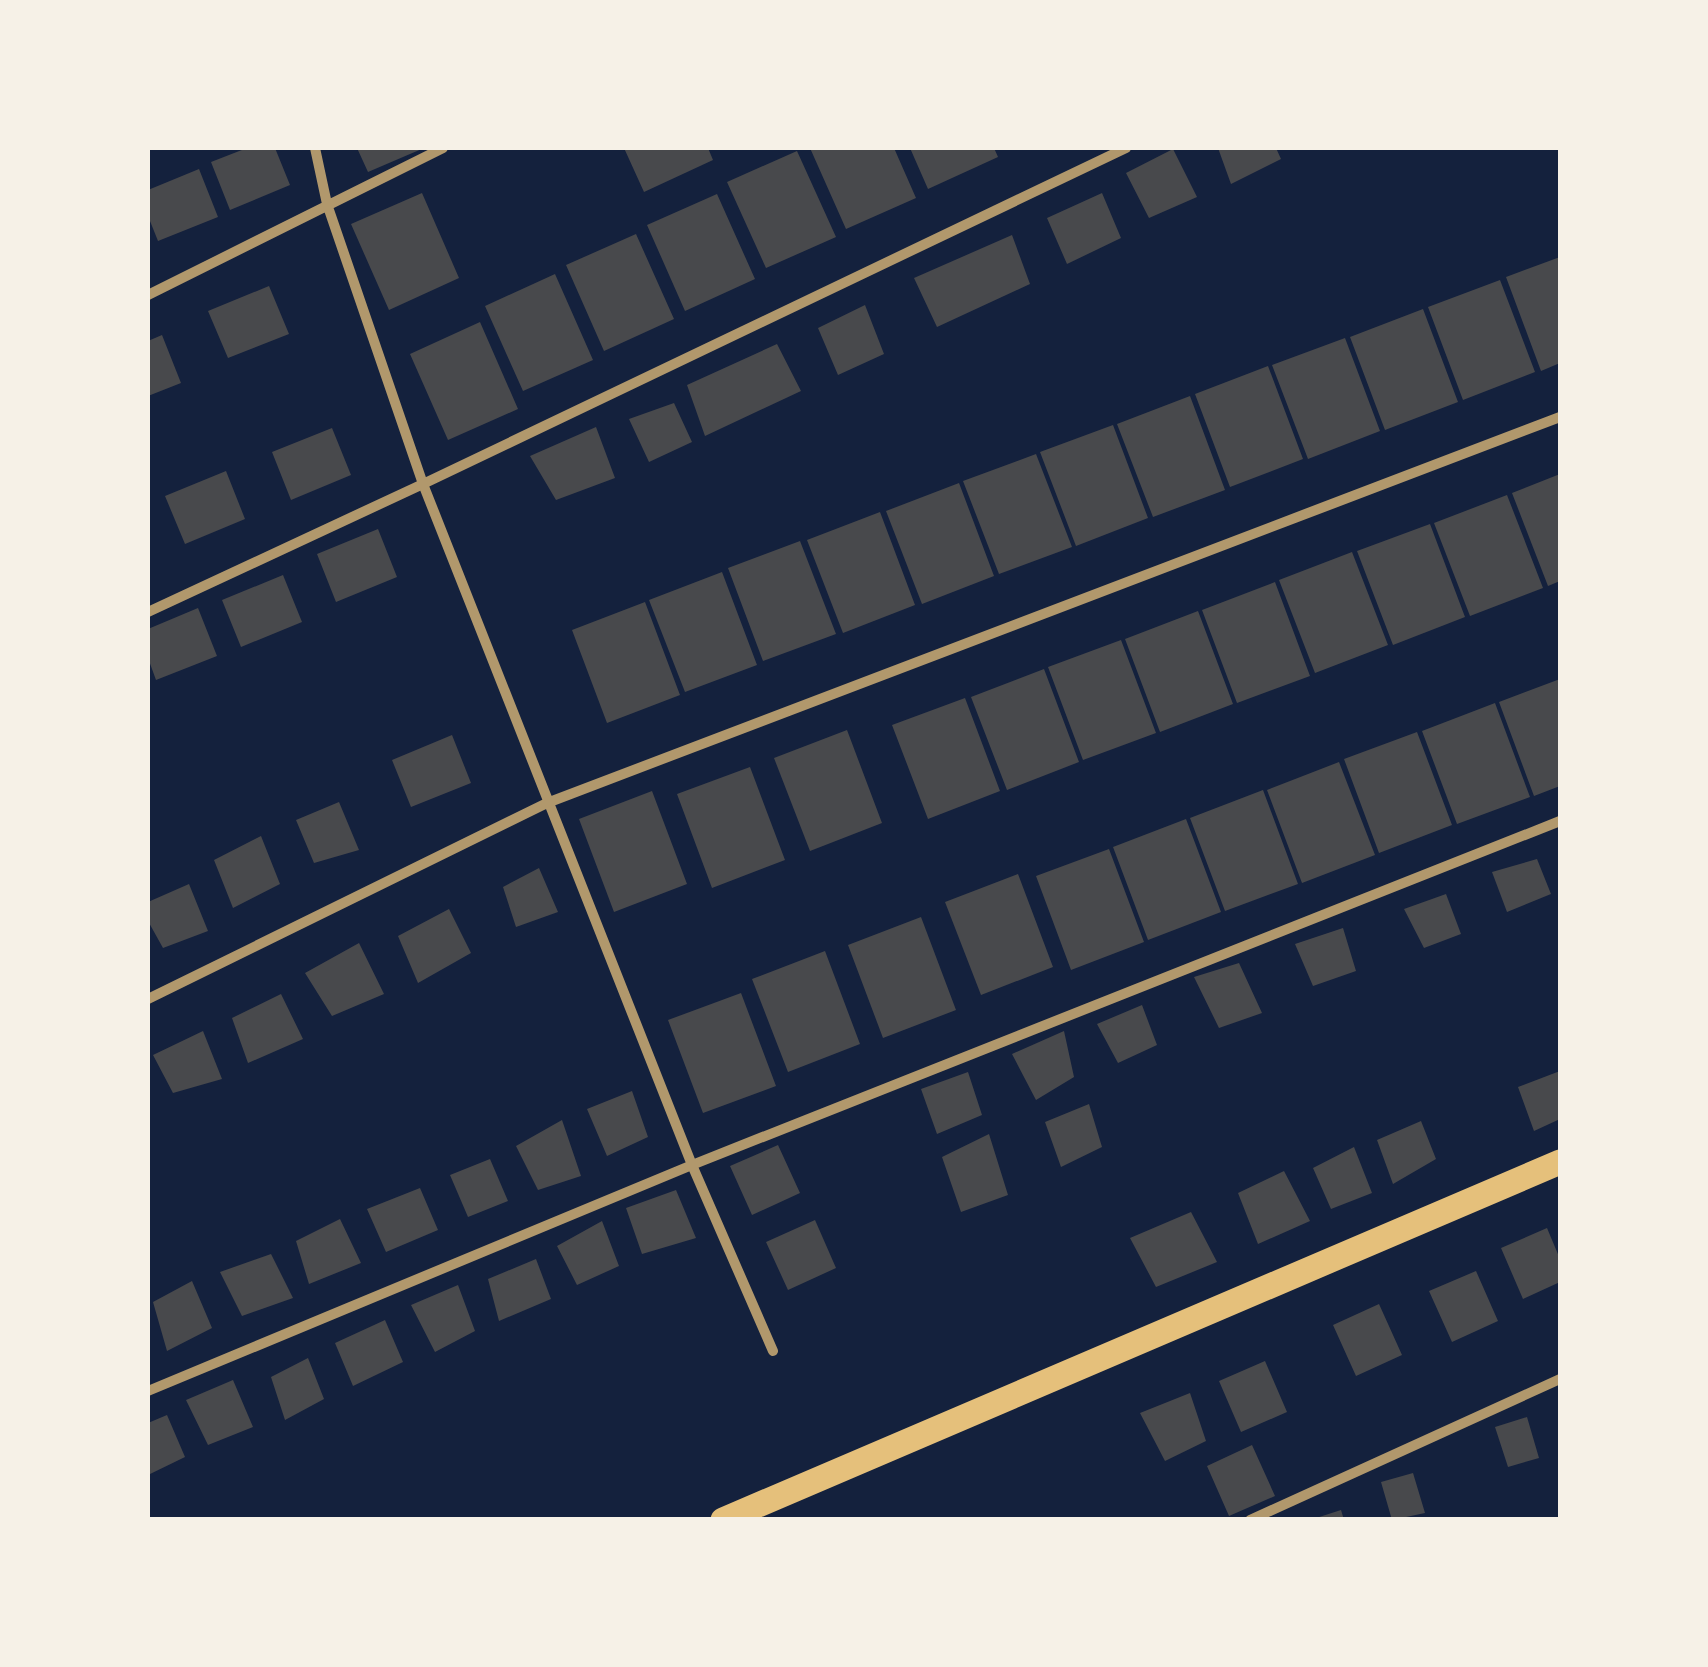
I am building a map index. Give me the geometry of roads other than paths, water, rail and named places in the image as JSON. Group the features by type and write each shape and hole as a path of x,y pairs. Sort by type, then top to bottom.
{"main road":[{"path":"723,1520 784,1508 1560,1162"}],"street":[{"path":"315,148 328,204 423,484 692,1165 774,1351"},
{"path":"148,295 443,148"},
{"path":"148,612 1126,148"},
{"path":"148,999 547,804 1560,417"},
{"path":"148,1391 692,1165 1560,820"},
{"path":"1250,1520 1560,1379"}]}
